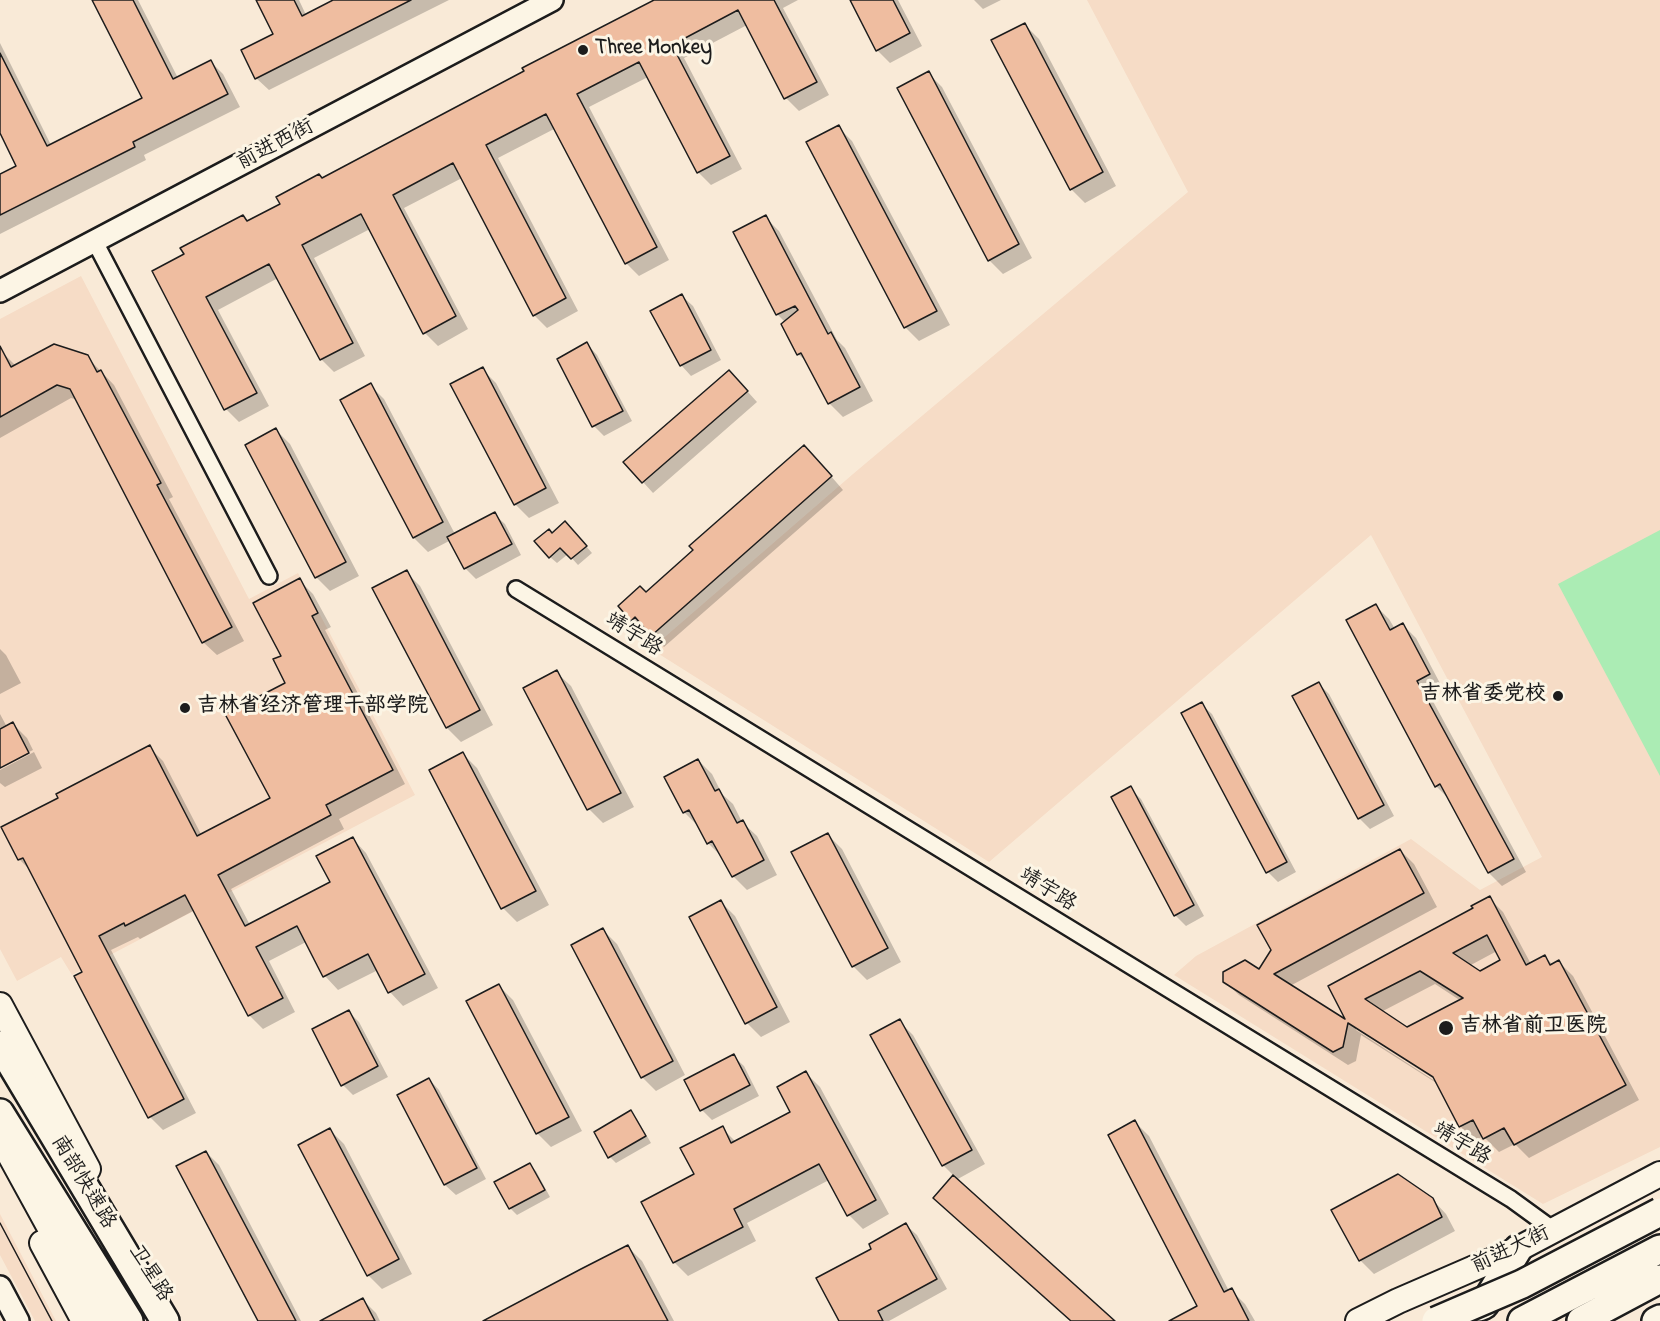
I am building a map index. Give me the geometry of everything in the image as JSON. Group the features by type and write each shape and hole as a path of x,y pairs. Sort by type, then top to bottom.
{"highway":[{"name":"南部快速路","path":"0,1045 165,1321"},
{"name":"南部快速路","path":"0,1114 129,1321"},
{"path":"0,1114 109,1321"},
{"path":"1436,1321 1522,1284 1660,1212"},
{"path":"1455,1321 1484,1305 1518,1249"},
{"path":"1522,1321 1660,1249"},
{"path":"1581,1321 1660,1279"}],"main road":[{"name":"卫星路","path":"0,1005 121,1230 178,1321"},
{"path":"0,1137 51,1230 109,1321"},
{"path":"0,1160 84,1321"},
{"name":"前进大街","path":"1358,1321 1555,1231 1660,1174"}],"street":[{"name":"前进西街","path":"0,291 552,0"},
{"path":"94,242 269,576"},
{"name":"靖宇路","path":"516,589 1511,1199 1555,1231"},
{"path":"0,1287 18,1321"}],"shaded area":[{"path":"1087,0 1660,0 1660,1147 1543,1204 1174,975 1196,956 1411,839 1480,890 1542,857 1371,535 989,862 651,649 853,474 1188,192"},
{"name":"吉林省经济管理干部学院","path":"81,276 249,599 298,573 415,795 72,975 61,957 17,981 0,949 0,319"},
{"path":"0,1214 56,1321 35,1321 0,1255"}],"green space":[{"path":"1660,530 1660,776 1558,584"}],"building":[{"path":"92,0 133,0 173,79 211,60 228,94 133,142 135,147 0,215 0,174 16,166 0,133 0,53 47,146 142,98"},
{"path":"256,0 294,0 302,16 333,0 411,0 255,79 241,50 273,34"},
{"path":"654,0 774,0 817,82 784,99 738,10 672,45 730,156 697,173 639,62 577,94 657,247 625,264 546,114 486,145 566,298 533,316 453,163 393,195 456,316 423,334 361,214 302,245 353,343 320,360 269,264 206,297 257,393 224,410 152,271 184,254 180,248 243,215 247,221 280,204 276,197 319,174 322,178 524,71 522,68"},
{"path":"850,0 893,0 910,33 876,51"},
{"path":"1025,23 1103,172 1070,190 991,40"},
{"path":"929,71 1019,244 988,261 897,88"},
{"path":"839,125 937,311 904,328 806,142"},
{"path":"766,215 828,334 831,332 860,387 828,404 801,353 797,355 781,324 798,310 795,306 776,315 733,232"},
{"path":"682,294 711,350 680,366 650,311"},
{"path":"587,342 623,411 592,427 557,359"},
{"path":"54,344 88,355 97,372 101,370 161,483 157,485 232,627 202,643 70,389 57,385 0,417 0,346 11,367"},
{"path":"483,367 546,488 514,505 450,384"},
{"path":"729,370 748,391 642,483 623,462"},
{"path":"371,383 443,522 413,538 340,400"},
{"path":"276,428 346,562 315,578 245,445"},
{"path":"804,445 832,476 651,636 635,617 631,621 618,606 640,586 646,592 693,550 689,546"},
{"path":"495,512 512,544 464,569 447,537"},
{"path":"565,521 587,546 571,559 560,548 549,558 534,541 549,529 552,533"},
{"path":"407,570 480,710 446,728 372,588"},
{"path":"300,578 318,613 312,616 393,770 326,805 331,815 218,875 245,926 330,882 316,856 353,837 425,974 388,993 368,954 323,977 297,926 256,947 283,998 248,1016 185,895 125,926 124,923 99,936 184,1099 148,1118 74,976 82,972 23,858 18,860 1,827 58,798 56,794 150,745 197,836 270,798 225,714 285,683 273,659 281,656 253,603"},
{"path":"1376,604 1390,630 1403,623 1430,674 1417,681 1514,859 1488,873 1440,784 1435,787 1346,620"},
{"path":"557,670 621,793 587,810 523,688"},
{"path":"1319,682 1384,805 1358,819 1292,696"},
{"path":"1202,702 1287,862 1266,873 1181,713"},
{"path":"13,722 29,753 0,768 0,729"},
{"path":"463,752 536,891 501,909 429,770"},
{"path":"698,759 715,791 719,789 737,823 743,820 764,860 732,877 712,841 707,844 689,810 683,813 664,777"},
{"path":"1131,786 1194,905 1174,916 1111,797"},
{"path":"828,833 888,948 852,967 791,852"},
{"path":"1400,849 1424,893 1274,974 1345,1019 1328,986 1473,908 1471,906 1490,896 1526,965 1545,955 1550,965 1559,960 1626,1085 1514,1145 1504,1128 1483,1139 1473,1120 1459,1127 1433,1077 1348,1023 1343,1047 1333,1052 1223,982 1223,972 1245,960 1259,969 1271,950 1257,925","holes":["1487,935 1500,960 1480,971 1453,953","1420,971 1463,998 1407,1027 1365,999"]},
{"path":"721,900 777,1007 745,1024 689,917"},
{"path":"603,928 673,1061 641,1078 571,945"},
{"path":"499,984 569,1117 536,1134 466,1001"},
{"path":"349,1010 378,1066 341,1086 312,1029"},
{"path":"900,1019 972,1150 942,1166 870,1035"},
{"path":"734,1054 750,1085 700,1111 684,1080"},
{"path":"806,1071 876,1200 847,1216 819,1164 734,1209 743,1227 673,1263 641,1202 694,1174 680,1148 723,1126 731,1143 790,1112 777,1087"},
{"path":"429,1078 477,1168 444,1185 397,1095"},
{"path":"631,1110 646,1136 608,1158 594,1132"},
{"path":"1135,1120 1224,1292 1232,1288 1249,1321 1169,1321 1197,1306 1108,1135"},
{"path":"330,1128 399,1259 367,1276 298,1145"},
{"path":"206,1151 296,1321 258,1321 176,1166"},
{"path":"530,1163 545,1190 509,1209 494,1182"},
{"path":"1398,1174 1433,1198 1442,1217 1359,1261 1331,1210"},
{"path":"953,1175 1115,1321 1071,1321 933,1198"},
{"path":"906,1223 937,1279 878,1311 883,1321 839,1321 816,1278 871,1249 869,1244"},
{"path":"628,1245 668,1321 483,1321 581,1269"},
{"path":"363,1298 375,1321 320,1321"}],"tram line":[{"path":"0,1223 52,1321"}],"place":[{"name":"Three Monkey","path":"583,50"},
{"name":"吉林省委党校","path":"1558,696"},
{"name":"吉林省经济管理干部学院","path":"185,708"},
{"name":"吉林省前卫医院","path":"1446,1028"}]}
